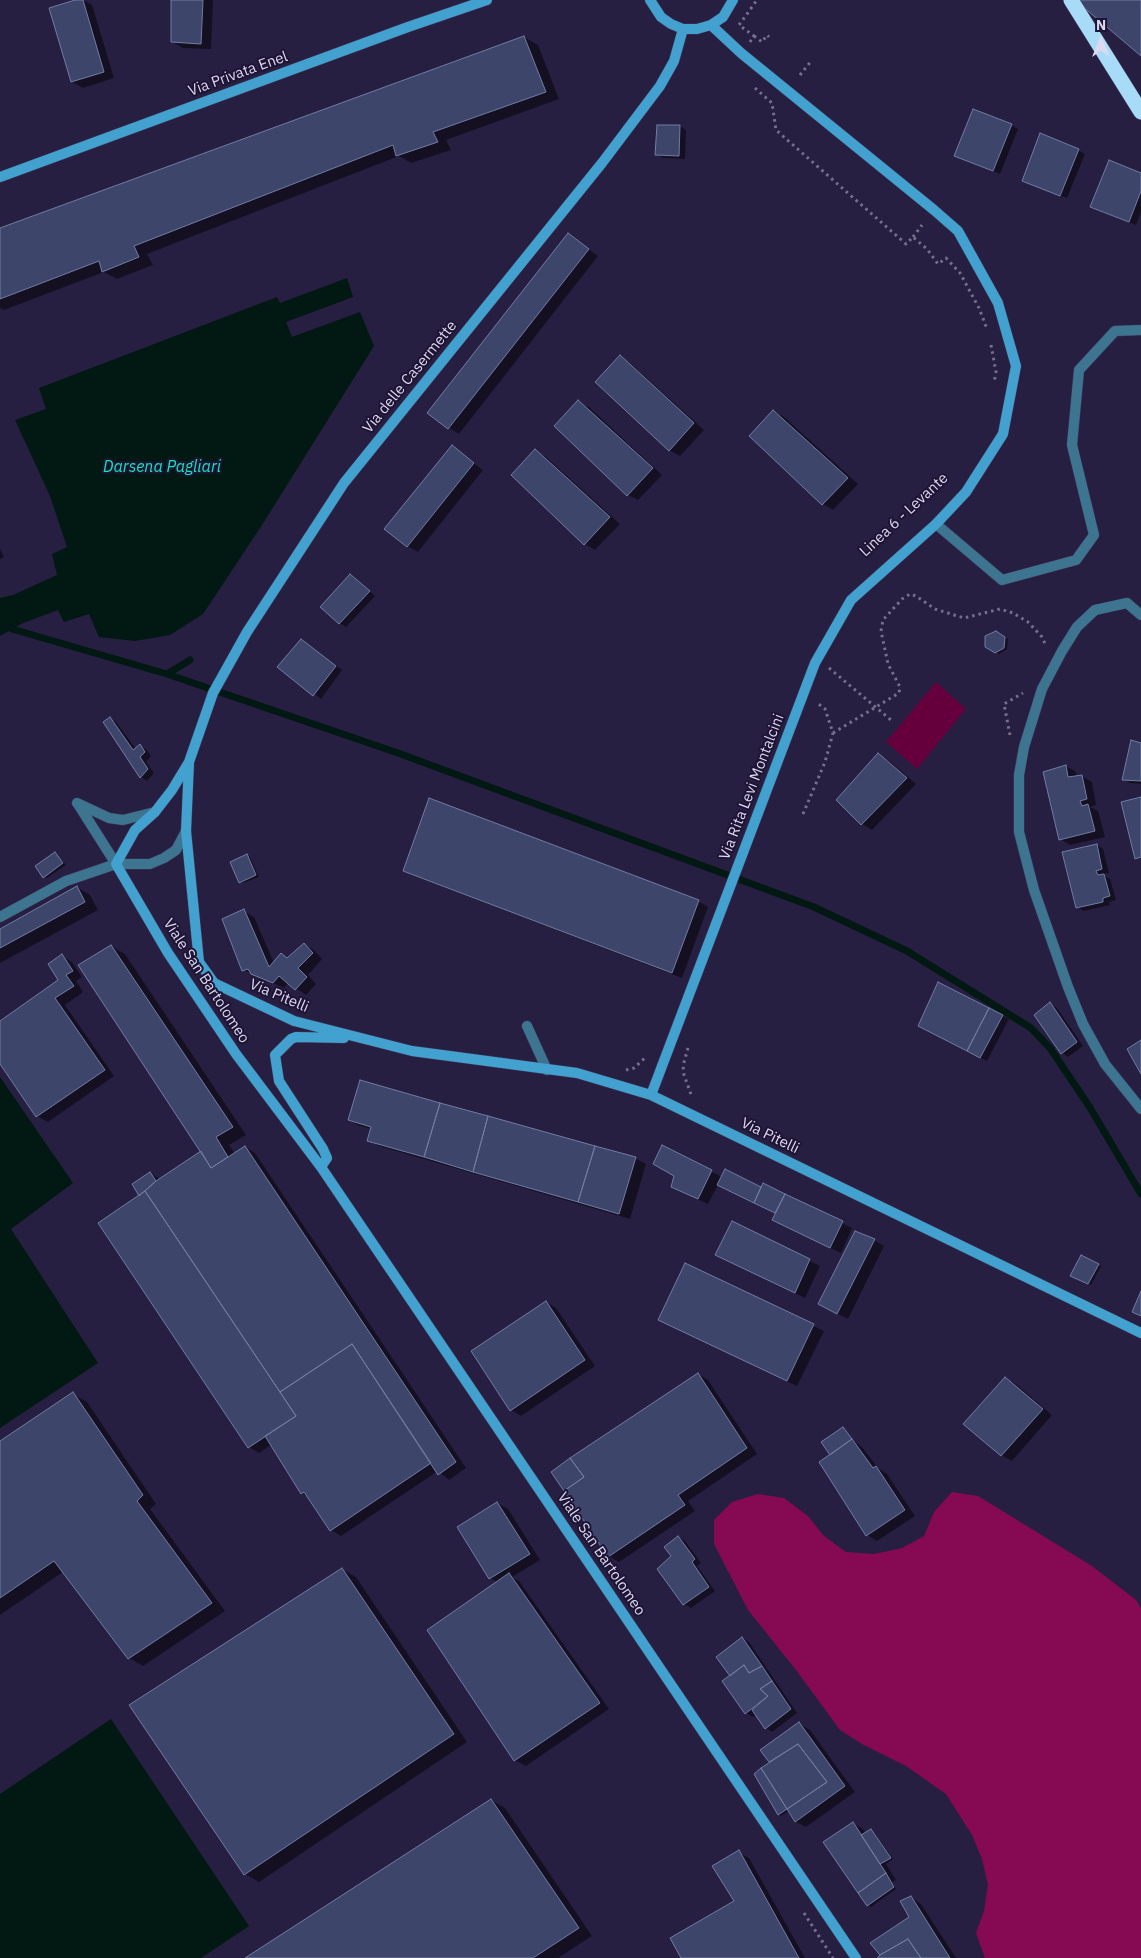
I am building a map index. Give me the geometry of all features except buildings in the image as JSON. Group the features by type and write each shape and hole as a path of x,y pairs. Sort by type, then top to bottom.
{"highway":[{"path":"1071,0 1141,112"}],"main road":[{"name":"Via Privata Enel","path":"0,177 399,30 487,0"},
{"path":"650,0 661,17 683,29 697,29 711,25 723,17 734,0"},
{"name":"Via Rita Levi Montalcini","path":"651,1096 815,663 851,600 936,524 966,492 1004,434 1016,366 998,302 958,232 934,210 741,53 711,25"},
{"name":"Via delle Casermette","path":"189,762 213,693 247,632 344,483 598,168 660,86 674,61 683,29"},
{"path":"116,864 135,830 155,812 172,790 189,762"},
{"path":"186,831 189,762"},
{"name":"Viale San Bartolomeo","path":"186,831 199,962 214,983"},
{"name":"Viale San Bartolomeo","path":"116,864 168,953 236,1054 321,1167 856,1958"},
{"name":"Via Pitelli","path":"214,983 294,1022 412,1051 577,1073 651,1096 1141,1333"},
{"name":"Via Pitelli","path":"321,1167 327,1158 279,1081 274,1055 291,1039 296,1037 362,1038"}],"street":[{"path":"936,524 1002,580 1076,560 1094,535 1072,445 1079,370 1115,331 1141,330"},
{"path":"1141,615 1127,603 1094,610 1077,627 1042,689 1024,747 1019,775 1019,832 1034,890 1068,987 1083,1024 1105,1064 1141,1109"},
{"name":"Viale San Bartolomeo","path":"116,864 77,803 109,818 123,820 155,812"},
{"path":"0,918 66,881 116,864 150,864 164,858 176,850 186,831"},
{"path":"527,1026 547,1070"}],"path":[{"path":"757,0 739,25 762,42 767,35 769,37"},
{"path":"751,41 754,36"},
{"path":"800,76 812,60"},
{"path":"801,66 804,70"},
{"path":"769,100 772,103 776,130 906,244 914,237 922,225"},
{"path":"914,237 927,249 938,264 946,258 960,273 980,308 988,332"},
{"path":"991,341 996,372 994,389"},
{"path":"833,733 899,693 900,688 888,664 881,631 883,620 902,599 910,594 935,609 964,618 1000,609 1013,614 1028,622 1042,636 1047,649"},
{"path":"828,668 890,720"},
{"path":"1011,740 1004,704 1026,691"},
{"path":"803,814 825,762 833,733 825,709 804,692"},
{"path":"687,1051 683,1066 684,1075 693,1098"},
{"path":"623,1071 634,1068 650,1052"}],"shaded area":[{"path":"936,682 966,709 917,769 886,742"},
{"path":"952,1492 978,1496 1092,1566 1136,1600 1141,1608 1141,1958 985,1958 976,1933 984,1911 988,1885 982,1859 972,1835 946,1794 906,1766 862,1744 840,1730 796,1670 748,1610 714,1544 714,1520 732,1502 758,1494 784,1498 808,1516 824,1536 846,1552 874,1554 902,1548 924,1536 934,1512"}],"water":[{"name":"Darsena Pagliari","path":"347,278 353,297 286,322 292,337 360,312 374,346 262,525 203,614 170,635 135,641 99,637 89,614 64,622 58,610 23,623 0,636 0,598 13,595 57,575 52,554 67,547 50,496 15,420 46,409 39,388 277,297 280,303"},
{"path":"0,1077 73,1183 11,1229 98,1363 0,1428"},
{"path":"111,1719 249,1926 201,1958 0,1958 0,1794"}],"waterway":[{"path":"12,629 167,674 398,753 814,907 907,951 1031,1028 1050,1048 1089,1106 1141,1194"},
{"path":"167,674 190,660"}]}
